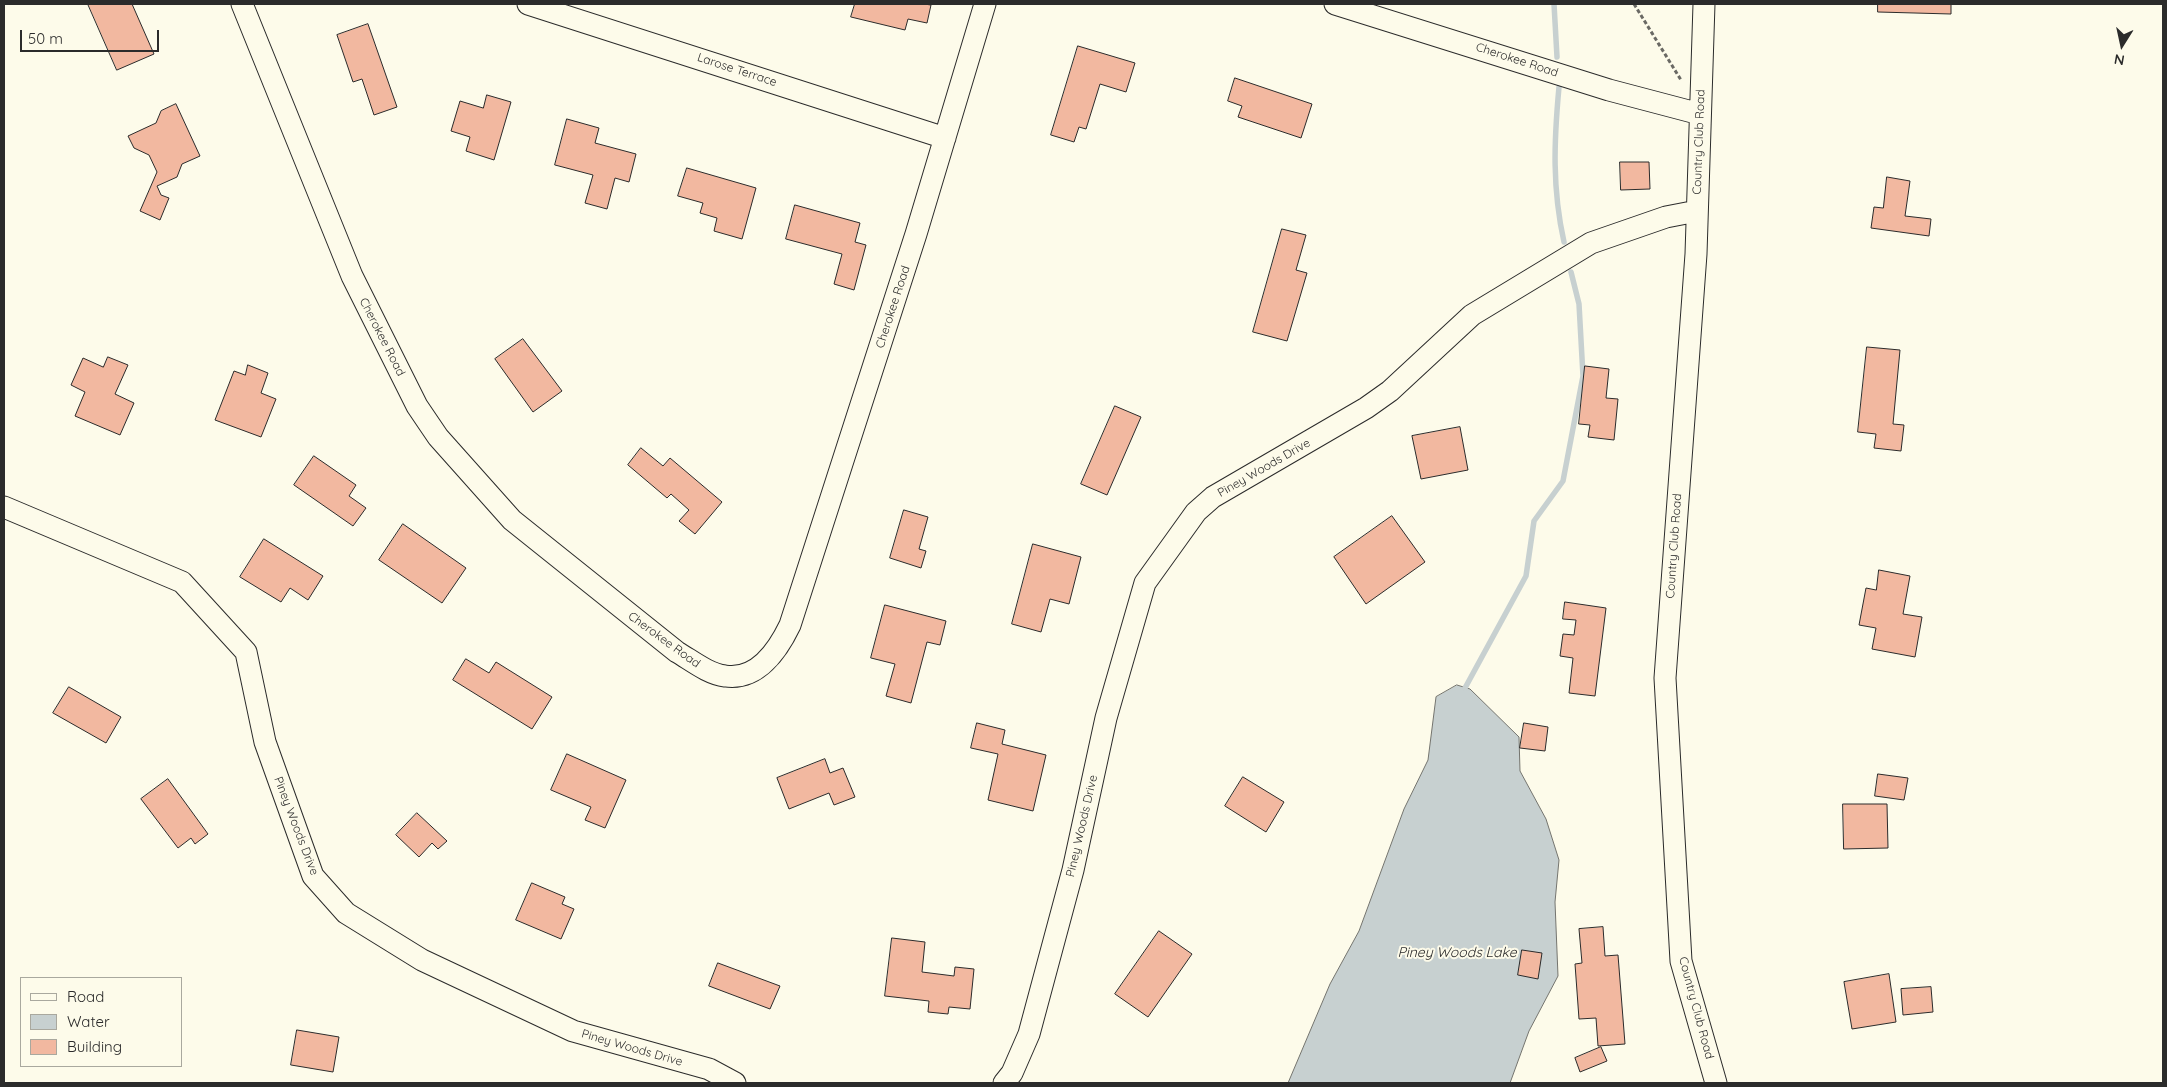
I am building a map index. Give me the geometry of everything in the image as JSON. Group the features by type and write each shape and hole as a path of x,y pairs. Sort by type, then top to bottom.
{"street":[{"name":"Cherokee Road","path":"242,4 352,276 417,406 438,437 512,520 677,652 704,668 724,676 751,672 759,667 780,645 790,625 916,234 985,4"},
{"name":"Larose Terrace","path":"528,4 945,138"},
{"name":"Cherokee Road","path":"1334,4 1609,90 1700,114"},
{"name":"Country Club Road","path":"1704,4 1697,211 1665,678 1681,961 1716,1083"},
{"name":"Piney Woods Drive","path":"1004,1083 1012,1073 1029,1034 1072,870 1106,718 1145,583 1196,512 1213,497 1366,408 1390,391 1472,315 1566,258 1591,243 1666,218 1697,211"},
{"name":"Piney Woods Drive","path":"4,507 182,582 246,652 265,742 313,876 346,913 422,960 573,1031 709,1070 735,1083"}],"water":[{"name":"Piney Woods Lake","path":"1457,685 1470,689 1519,737 1520,771 1546,819 1559,860 1555,902 1558,976 1529,1031 1510,1083 1288,1083 1330,984 1359,931 1404,809 1428,760 1436,697"}],"building":[{"path":"88,4 132,4 154,54 117,70"},
{"path":"855,4 931,5 927,23 908,19 905,30 851,17"},
{"path":"1878,4 1951,4 1951,14 1878,12"},
{"path":"368,24 397,107 374,115 362,79 353,82 337,35"},
{"path":"1078,46 1135,63 1126,92 1100,84 1086,129 1079,127 1074,142 1051,135"},
{"path":"1235,78 1312,104 1301,138 1238,117 1242,106 1228,101"},
{"path":"487,95 511,102 494,160 466,151 470,137 451,131 460,101 483,108"},
{"path":"176,104 200,156 182,164 177,177 157,186 161,195 169,198 160,220 140,211 157,172 149,155 134,148 128,136 156,123 161,111"},
{"path":"567,119 599,128 595,143 636,154 629,182 615,178 607,209 585,203 593,175 555,165"},
{"path":"1620,162 1649,162 1650,189 1621,190"},
{"path":"687,168 756,188 742,239 714,231 717,218 700,213 703,203 678,196"},
{"path":"1887,177 1910,181 1905,216 1931,219 1929,236 1871,228 1874,207 1883,208"},
{"path":"795,205 860,223 855,242 866,245 854,290 834,284 842,254 786,239"},
{"path":"1282,229 1306,235 1296,270 1307,273 1287,341 1253,332"},
{"path":"523,339 562,391 533,412 495,359"},
{"path":"1867,347 1900,350 1893,424 1904,425 1901,451 1874,448 1876,434 1858,432"},
{"path":"108,357 128,365 115,394 134,403 120,435 75,416 85,392 71,385 83,358 103,367"},
{"path":"248,365 268,373 261,393 276,399 261,437 215,420 234,371 245,375"},
{"path":"1585,366 1609,369 1606,398 1618,399 1614,440 1588,437 1590,425 1579,424"},
{"path":"1115,406 1141,417 1107,495 1081,484"},
{"path":"1460,427 1468,470 1421,479 1412,436"},
{"path":"641,448 663,466 670,458 722,502 695,534 679,521 689,510 671,494 667,498 628,465"},
{"path":"314,456 356,485 349,496 366,508 353,526 294,485"},
{"path":"904,510 928,517 919,549 926,551 921,568 890,558"},
{"path":"1392,516 1425,562 1366,604 1334,557"},
{"path":"403,524 466,568 442,603 379,560"},
{"path":"264,539 323,576 308,600 290,588 281,602 240,577"},
{"path":"1033,544 1081,557 1069,604 1050,599 1041,632 1012,624"},
{"path":"1879,570 1910,576 1903,614 1922,617 1915,657 1872,649 1876,628 1859,625 1866,588 1876,590"},
{"path":"1565,602 1606,608 1595,696 1569,693 1573,658 1560,656 1563,634 1574,635 1576,620 1563,619"},
{"path":"885,605 946,621 940,645 927,642 911,703 886,696 895,664 871,658"},
{"path":"466,659 489,673 496,662 552,697 532,729 453,680"},
{"path":"69,687 121,717 106,743 53,713"},
{"path":"977,723 1005,730 1002,744 1046,755 1033,811 988,800 998,754 971,748"},
{"path":"1524,723 1548,727 1545,751 1520,748"},
{"path":"567,754 626,780 605,828 585,820 591,807 551,790"},
{"path":"825,759 830,773 843,768 855,797 834,805 829,793 789,809 777,778"},
{"path":"1878,774 1908,778 1904,800 1875,796"},
{"path":"1243,777 1284,802 1266,832 1225,806"},
{"path":"168,779 208,834 195,844 191,838 178,848 141,799"},
{"path":"1843,804 1887,804 1888,848 1844,849"},
{"path":"417,813 447,841 438,849 432,843 419,857 396,835"},
{"path":"532,883 565,897 562,904 574,909 561,939 516,920"},
{"path":"1603,927 1605,956 1618,955 1625,1044 1598,1046 1596,1018 1579,1019 1575,964 1582,963 1579,929"},
{"path":"1159,931 1192,954 1148,1017 1115,994"},
{"path":"892,938 925,942 922,972 954,976 955,967 974,969 970,1009 949,1007 948,1014 928,1012 929,1001 885,996"},
{"path":"1522,950 1542,953 1538,979 1518,975"},
{"path":"718,963 780,986 770,1009 709,986"},
{"path":"1889,974 1896,1022 1852,1029 1844,982"},
{"path":"1931,987 1933,1012 1903,1015 1901,989"},
{"path":"297,1030 339,1037 333,1072 291,1065"},
{"path":"1601,1047 1607,1061 1580,1072 1575,1058"}],"waterway":[{"path":"1554,4 1557,57"},
{"path":"1559,87 1555,164 1557,203 1564,242"},
{"path":"1465,688 1526,576 1534,521 1563,481 1583,376 1579,304 1571,272"}]}
